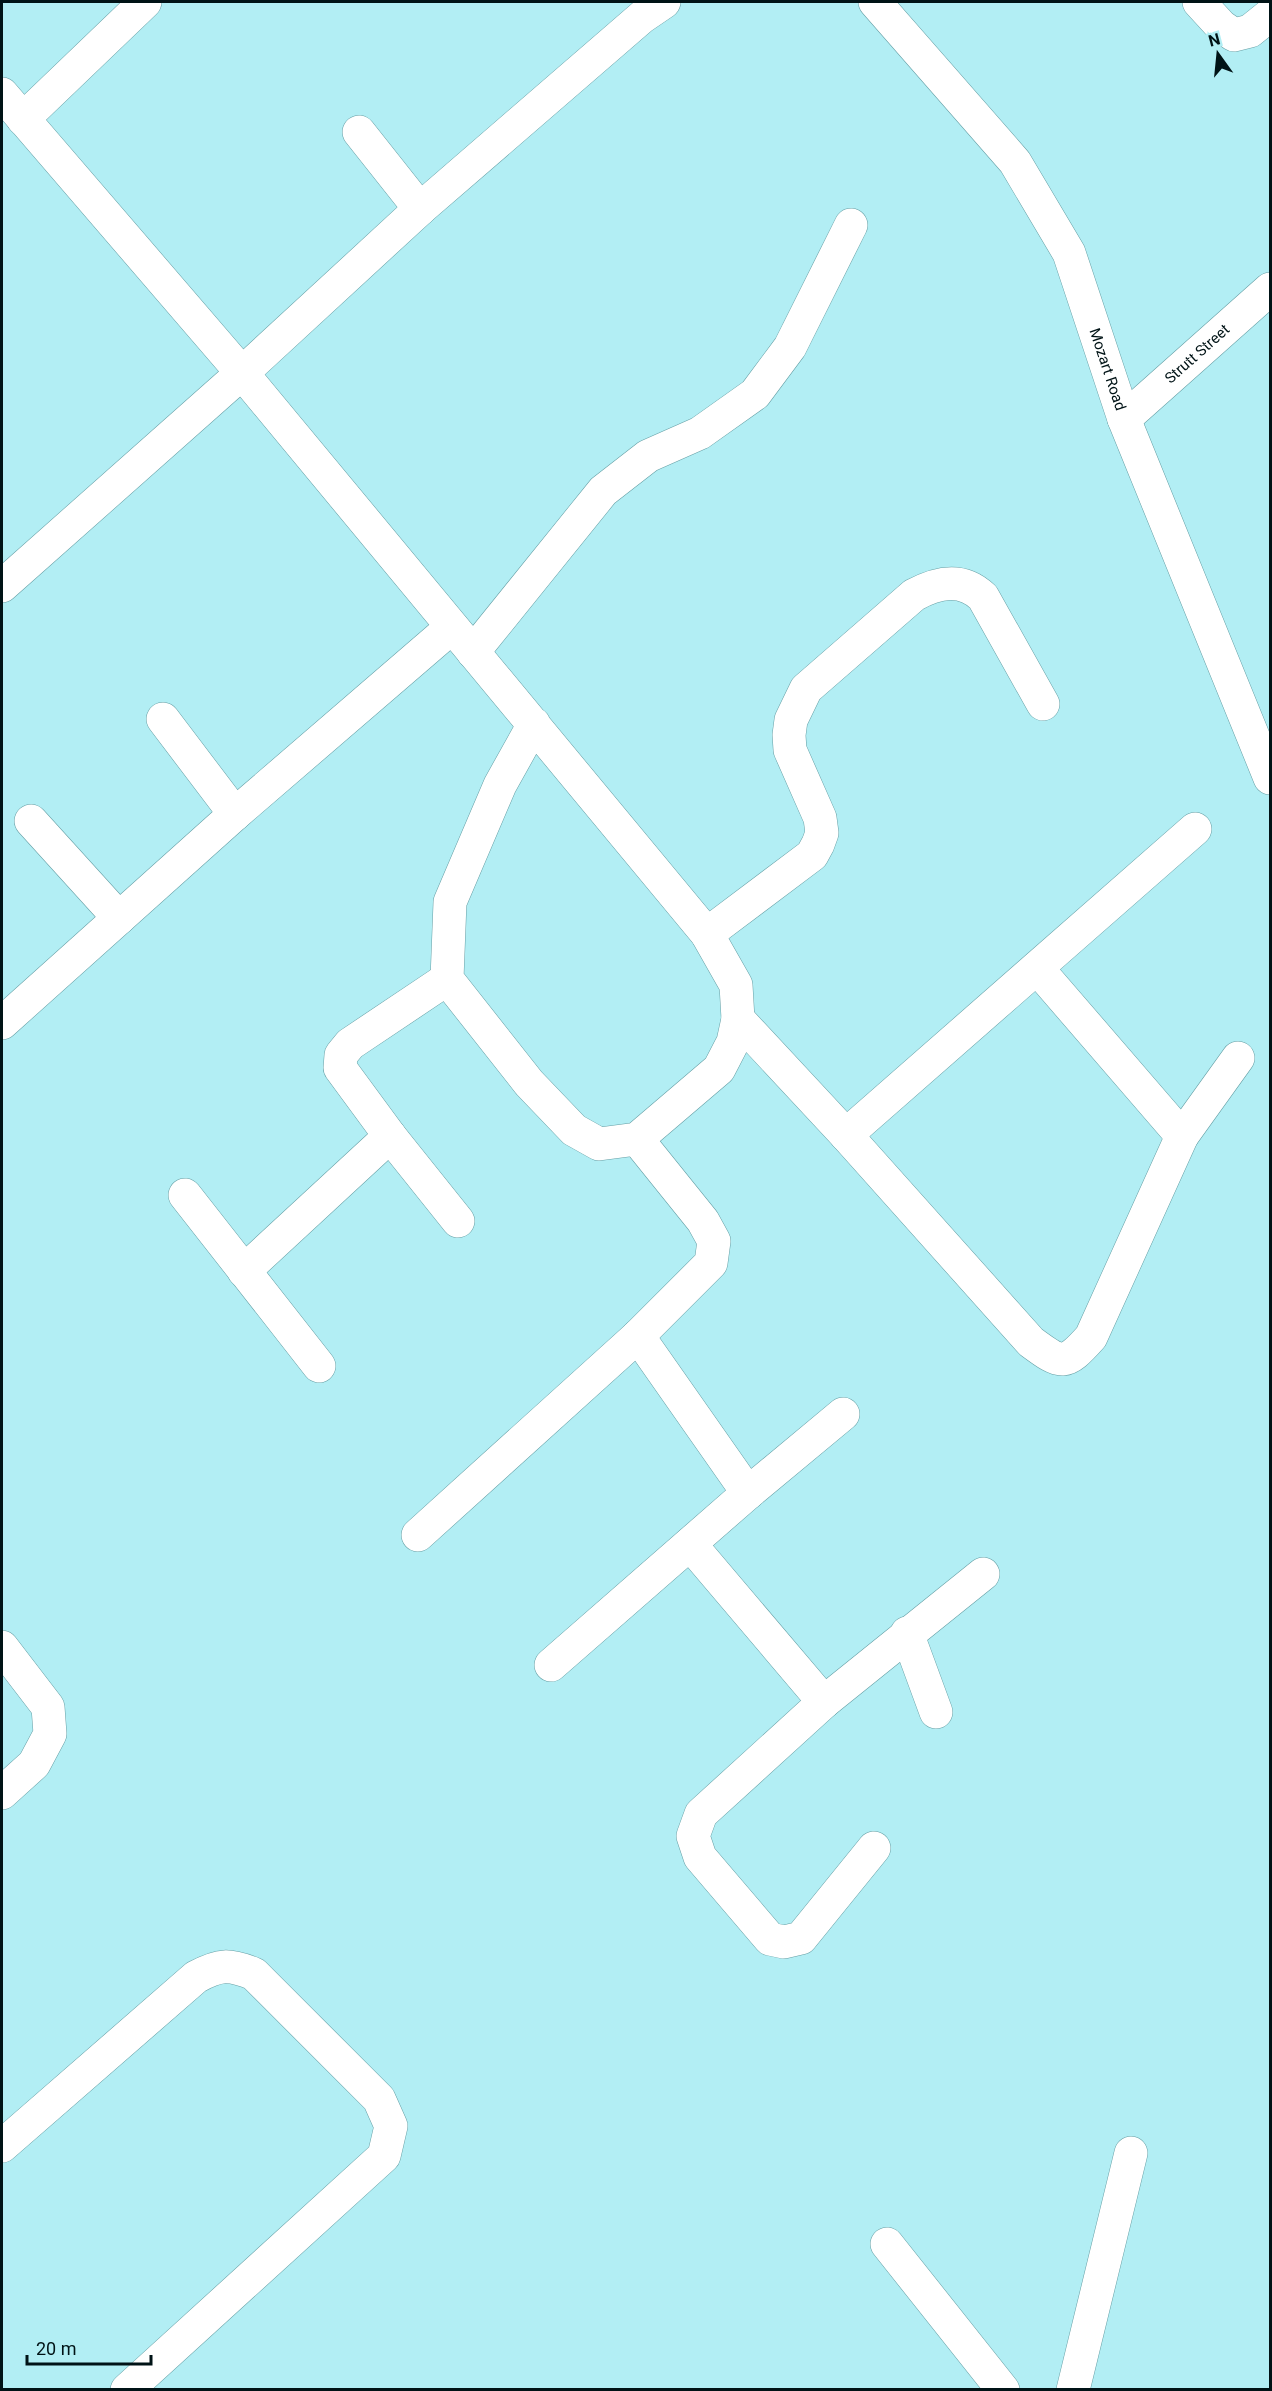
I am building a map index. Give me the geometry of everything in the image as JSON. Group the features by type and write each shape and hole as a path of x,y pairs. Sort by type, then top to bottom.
{"street":[{"path":"23,118 142,2"},
{"name":"Mozart Road","path":"875,2 1015,162 1069,253 1124,419 1270,778"},
{"path":"1199,2 1221,26 1234,35 1250,31 1270,15"},
{"path":"2,586 242,373 645,7"},
{"path":"2,94 242,373 534,724 707,934 736,985 738,1018 733,1042 719,1068 637,1139 599,1144 574,1130 529,1083 447,979 450,902 500,784 534,724"},
{"path":"359,132 420,209"},
{"path":"473,652 603,490 648,456 700,433 755,394 790,347 851,225"},
{"name":"Strutt Street","path":"1124,419 1270,289"},
{"path":"707,934 813,855 822,833 820,818 790,750 789,735 794,712 806,689 914,595 930,586 947,583 962,583 974,588 983,597 1043,704"},
{"path":"2,1023 235,814 452,627"},
{"path":"163,719 235,814"},
{"path":"31,821 119,918"},
{"path":"846,1135 1195,829"},
{"path":"1037,968 1182,1136"},
{"path":"447,979 350,1044 341,1054 340,1068 390,1136 458,1221"},
{"path":"738,1018 1031,1342 1052,1357 1064,1360 1074,1356 1091,1337 1182,1136 1238,1058"},
{"path":"244,1271 390,1136"},
{"path":"418,1535 638,1336 711,1263 714,1241 703,1221 637,1139"},
{"path":"184,1195 320,1366"},
{"path":"638,1336 748,1493"},
{"path":"551,1665 748,1493 843,1414"},
{"path":"690,1544 824,1702"},
{"path":"874,1848 801,1938 784,1942 770,1939 700,1857 693,1836 701,1814 824,1702 983,1574"},
{"path":"907,1633 936,1712"},
{"path":"2,1647 48,1707 50,1734 34,1764 2,1793"},
{"path":"2,2146 196,1977 216,1966 237,1967 254,1974 379,2099 391,2126 384,2156 127,2390"},
{"path":"1073,2390 1131,2153"},
{"path":"887,2244 1003,2390"}]}
